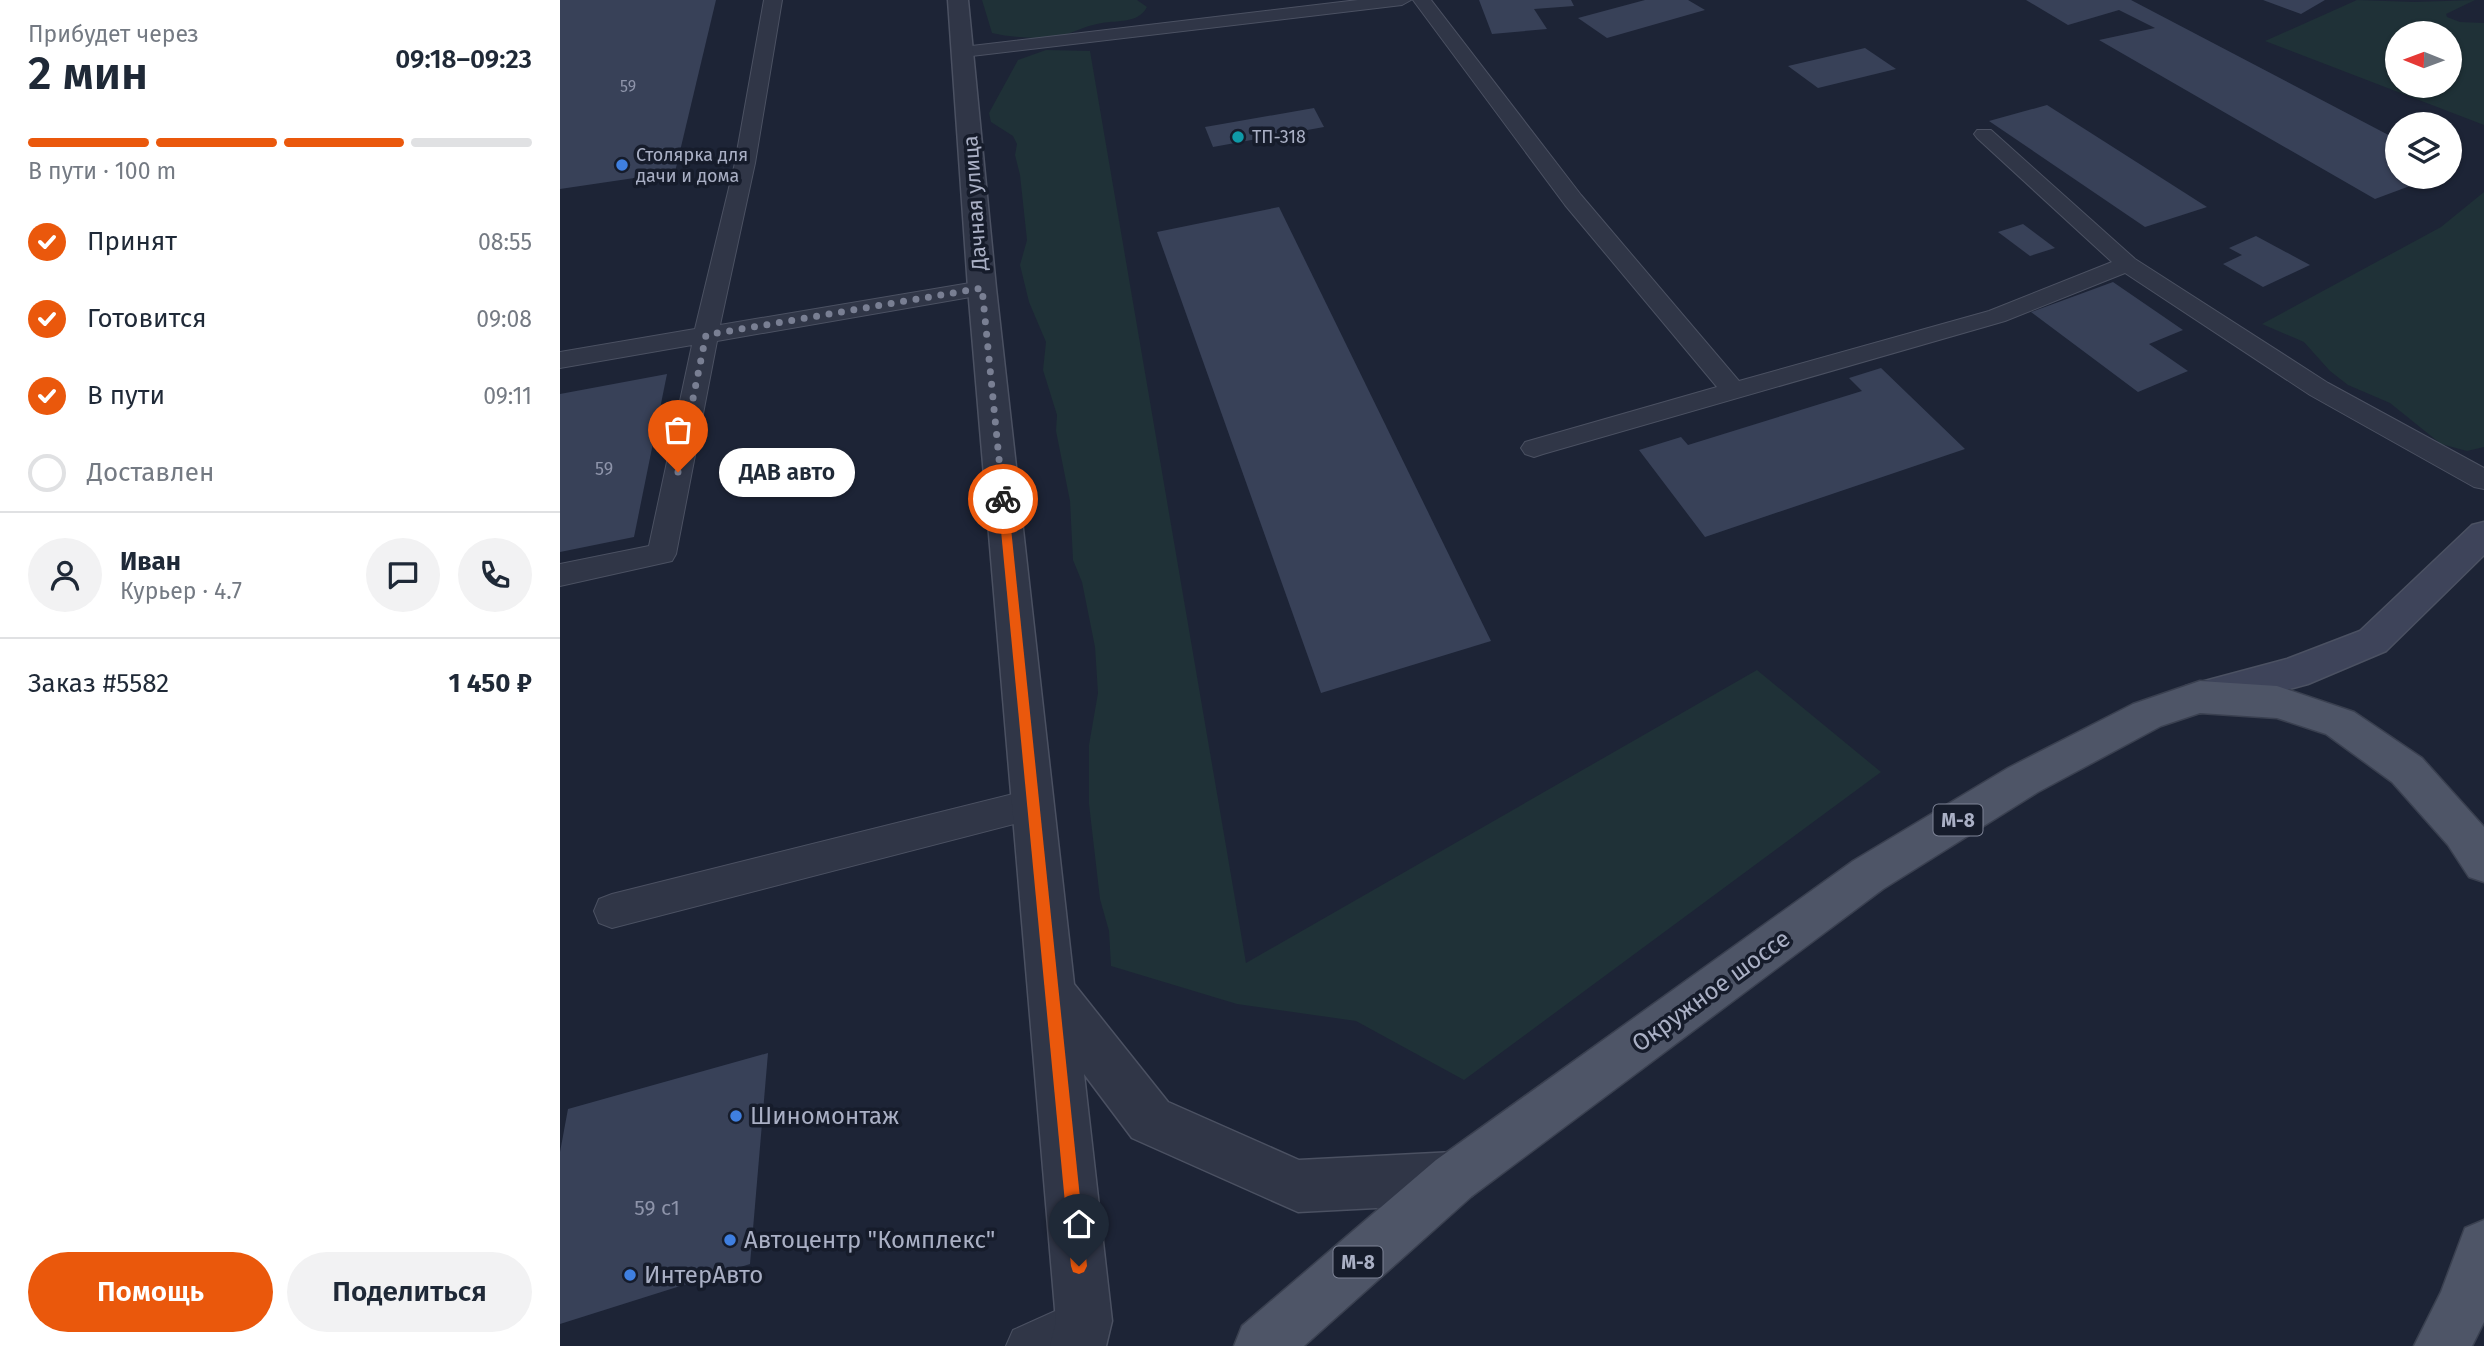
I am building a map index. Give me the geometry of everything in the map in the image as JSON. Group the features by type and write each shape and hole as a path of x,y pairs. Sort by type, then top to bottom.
{"main road":[{"name":"Окружное шоссе","path":"1262,1346 1454,1178 1868,875 2023,780 2147,715 2200,697 2294,673 2373,642 2484,534"},
{"name":"Окружное шоссе","path":"2200,697 2277,702 2340,723 2407,769 2463,832 2484,863"},
{"path":"2442,1346 2463,1306 2484,1247"}],"street":[{"name":"Дачная улица","path":"958,0 982,288 1051,992 1081,1334"},
{"path":"1051,992 1150,1120 1298,1186 1454,1178"}],"lane":[{"path":"560,575 662,554 706,335 746,163 773,0"},
{"path":"963,52 1402,0"},
{"path":"1422,0 1573,200 1734,391"},
{"path":"1983,134 2127,264 2319,389 2484,480"},
{"path":"1534,448 1997,316 2127,264"},
{"path":"560,359 982,288"},
{"path":"612,911 1033,804"},
{"path":"1029,1346 1081,1334"}],"shaded area":[{"path":"982,0 1137,0 1147,7 1133,19 1097,24 1056,37 1028,38 992,33"},
{"path":"2357,0 2475,0 2446,14 2457,21 2385,21 2385,87 2265,41"},
{"path":"2462,22 2484,23 2484,125 2462,117 2462,112 2450,112 2414,98 2462,98"},
{"path":"1046,50 1090,51 1246,963 1757,670 1881,772 1464,1080 1356,1021 1237,1004 1111,966 1109,931 1100,899 1089,804 1089,745 1098,693 1095,647 1082,582 1073,560 1070,501 1056,431 1057,415 1043,370 1046,342 1029,302 1020,265 1027,240 1020,175 1015,155 1017,144 1013,136 991,122 989,113 1018,60"},
{"path":"2484,192 2484,447 2467,451 2441,444 2390,403 2348,385 2330,371 2304,342 2262,324 2441,227"}],"building":[{"path":"560,0 716,0 675,172 560,189"},
{"path":"1479,0 1571,0 1574,6 1534,9 1547,29 1492,34"},
{"path":"1645,0 1688,0 1705,10 1607,38 1578,18"},
{"path":"2026,0 2131,0 2385,133 2385,189 2402,189 2375,199 2099,40 2155,28 2119,10 2068,25"},
{"path":"2263,0 2325,0 2301,14"},
{"path":"1865,48 1896,69 1818,88 1788,66"},
{"path":"2047,105 2207,207 2145,227 1989,121"},
{"name":"ТП-318","path":"1314,108 1324,127 1213,147 1205,127"},
{"path":"1279,207 1491,641 1321,693 1157,232"},
{"path":"2023,224 2055,248 2030,256 1998,232"},
{"path":"2256,236 2310,265 2263,287 2223,264 2242,255 2229,248"},
{"path":"2113,282 2183,330 2149,344 2188,371 2138,392 2031,312"},
{"path":"1881,368 1965,449 1705,537 1639,450 1681,437 1688,445 1862,391 1849,378"},
{"path":"667,374 634,537 560,552 560,394"},
{"path":"768,1053 750,1264 560,1324 560,1152 568,1109"}],"way so far":[{"path":"678,472 706,335 982,288 1003,499"}],"place":[{"name":"ТП-318","path":"1238,137"},
{"name":"Столярка для дачи и дома","path":"622,165"},
{"name":"ДАВ авто","path":"678,472"},
{"name":"Шиномонтаж","path":"736,1116"},
{"name":"Автоцентр \"Комплекс\"","path":"730,1240"},
{"name":"ИнтерАвто","path":"630,1275"}],"route":[{"path":"1003,499 1079,1266"}]}
